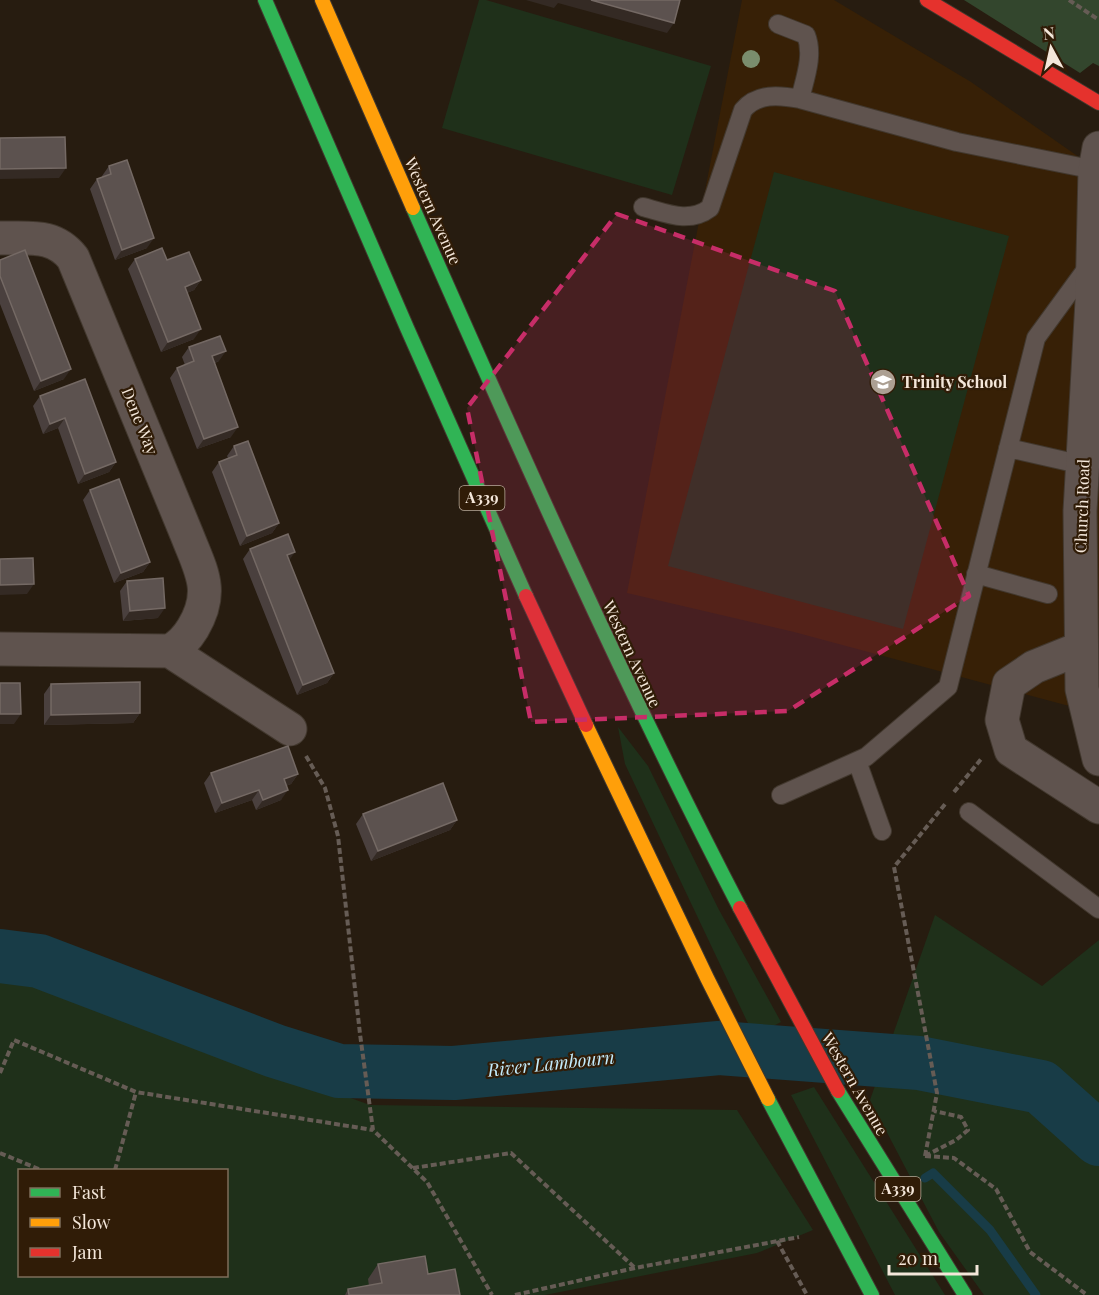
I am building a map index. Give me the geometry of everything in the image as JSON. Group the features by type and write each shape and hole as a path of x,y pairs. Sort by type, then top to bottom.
{"main road":[{"name":"A339","path":"265,0 391,294 549,648 712,990 872,1295"},
{"name":"Western Avenue","path":"322,0 487,378 612,651 734,898 833,1081 883,1167 965,1295"},
{"path":"927,0 1099,103"}],"street":[{"name":"Church Road","path":"1097,159 1080,511 1082,689 1099,759"},
{"name":"Dene Way","path":"0,238 45,239 55,242 64,248 78,269 204,578 206,597 201,615 180,646 170,651"},
{"path":"1082,648 1034,667 1008,684 1002,720 1011,750 1099,807"},
{"path":"0,649 170,651 290,729"}],"lane":[{"path":"778,24 806,35 809,43 808,65 800,99"},
{"path":"643,207 693,217 710,208 743,110 749,102 761,97 800,99 957,142 1097,159"},
{"path":"781,795 866,757 948,687 1036,338 1093,260"},
{"path":"1008,448 1083,465"},
{"path":"976,574 1048,594"},
{"path":"857,761 882,831"},
{"path":"969,812 1099,909"}],"path":[{"path":"1069,0 1099,20"},
{"path":"290,729 325,788 338,836 373,1130"},
{"path":"894,867 937,1093 925,1156"},
{"path":"0,1073 14,1040 136,1092 373,1130 427,1182 492,1295"},
{"path":"116,1169 136,1092"},
{"path":"925,1156 956,1140 968,1130 961,1117 934,1111"},
{"path":"0,1153 39,1169"},
{"path":"412,1168 511,1153 635,1268"},
{"path":"925,1156 954,1158 996,1190 1030,1252 1087,1295"},
{"path":"515,1295 635,1268 800,1237"},
{"path":"777,1241 807,1295"}],"highlighted area":[{"path":"617,214 835,291 969,596 788,711 531,722 467,408"}],"shaded area":[{"name":"Trinity School","path":"742,0 834,0 971,82 1099,171 1099,714 794,632 627,593"}],"green space":[{"path":"479,0 486,0 711,66 672,195 442,128"},
{"path":"964,0 1099,0 1099,66 1093,63 1080,73"},
{"path":"774,172 1009,236 903,629 668,566"},
{"path":"618,727 648,766 718,908 781,1022 754,1036 625,764"},
{"path":"935,915 1042,986 1099,940 1099,1295 984,1295 939,1232 870,1100"},
{"path":"36,969 97,1006 370,1105 737,1110 813,1230 757,1253 545,1295 0,1295 0,970"},
{"path":"814,1087 945,1295 895,1295 791,1095"}],"building":[{"path":"591,0 680,0 674,23"},
{"path":"65,137 66,168 0,169 0,138"},
{"path":"127,160 154,238 122,250 97,179 111,174 109,166"},
{"path":"162,248 167,260 189,252 201,280 185,287 201,329 168,342 135,259"},
{"path":"25,250 71,369 41,381 0,276 0,260"},
{"path":"220,336 226,351 212,356 238,427 204,439 177,368 194,361 189,347"},
{"path":"85,379 116,462 85,474 65,418 50,424 40,396"},
{"path":"248,441 279,523 247,536 219,462 237,455 234,446"},
{"path":"119,479 150,562 121,573 90,490"},
{"path":"288,534 295,552 287,555 334,673 303,685 250,549"},
{"path":"33,558 34,584 0,585 0,559"},
{"path":"163,578 165,608 130,611 127,581"},
{"path":"140,682 140,713 51,715 51,684"},
{"path":"0,683 20,683 21,714 0,714"},
{"path":"288,746 298,774 284,779 288,790 263,800 259,790 222,803 211,773"},
{"path":"443,783 457,820 378,851 363,814"},
{"path":"425,1256 428,1274 455,1269 460,1295 349,1295 348,1289 382,1283 378,1264"}],"waterway":[{"name":"River Lambourn","path":"0,956 39,961 275,1051 339,1071 454,1073 719,1048 919,1063 1041,1087 1099,1139"},
{"path":"925,1178 933,1173 990,1230 1036,1295"}],"traffic: fast":[{"path":"265,0 526,596"},
{"path":"413,208 612,648 740,908"},
{"path":"838,1091 965,1295"},
{"path":"768,1099 872,1295"}],"traffic: slow":[{"path":"322,0 413,208"},
{"path":"586,725 707,978 768,1099"}],"traffic: jam":[{"path":"927,0 1099,103"},
{"path":"526,596 586,725"},
{"path":"740,908 838,1091"}],"place":[{"name":"Trinity School","path":"883,382"}]}
